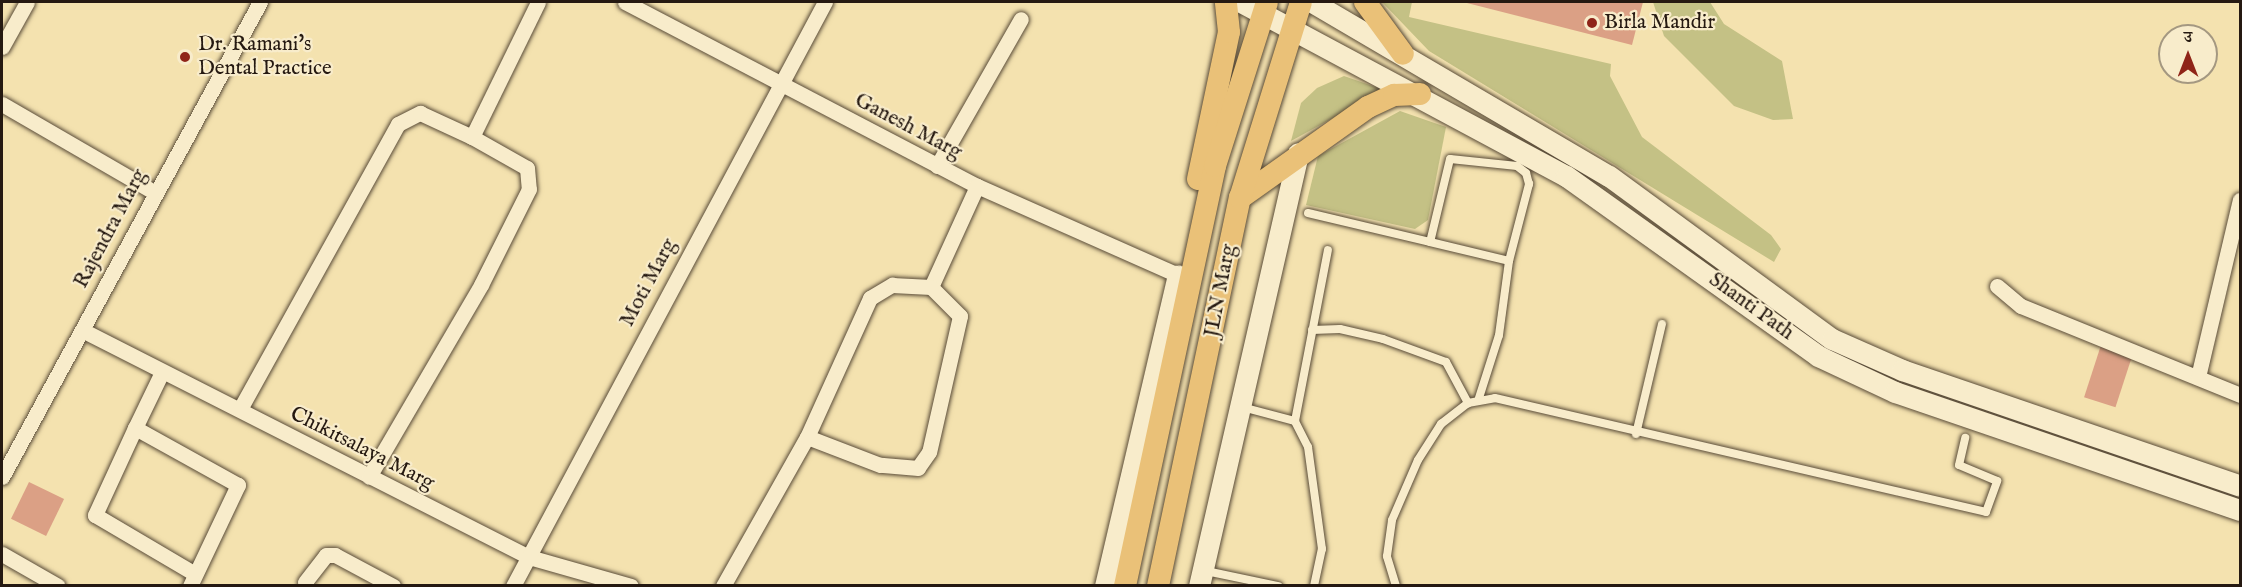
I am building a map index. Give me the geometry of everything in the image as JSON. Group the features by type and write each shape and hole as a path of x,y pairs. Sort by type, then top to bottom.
{"main road":[{"path":"1106,585 1183,280 1229,32 1226,2"},
{"name":"Shanti Path","path":"1240,2 1265,8 1295,32 1420,94 1575,182 1818,356 1895,392 2241,510"},
{"name":"JLN Marg","path":"1158,585 1240,198 1255,138 1295,32 1301,2"},
{"path":"1312,2 1609,176 1832,339 1902,370 2241,486"},
{"path":"1365,2 1403,54"},
{"name":"JLN Marg","path":"1125,585 1183,280 1215,166 1265,8"},
{"path":"1240,198 1298,153 1368,107 1394,95 1420,94"},
{"path":"1201,578 1242,407 1298,153"}],"street":[{"path":"2,47 27,2"},
{"name":"Rajendra Marg","path":"2,477 154,192 260,2"},
{"path":"472,137 538,2"},
{"name":"Ganesh Marg","path":"625,2 977,186 1183,280"},
{"name":"Moti Marg","path":"513,585 778,81 825,2"},
{"path":"937,166 1022,20"},
{"path":"2,104 154,192"},
{"path":"240,409 398,124 420,113 472,137 527,168 529,189 481,285 369,477"},
{"path":"931,287 977,186"},
{"path":"2198,377 2241,200"},
{"path":"723,585 807,437 870,298 892,285 931,287 960,316 929,452 918,468 880,465 807,437"},
{"path":"1997,286 2021,306 2241,395"},
{"name":"Chikitsalaya Marg","path":"82,330 529,557 631,585"},
{"path":"135,428 238,485 193,580 95,515 135,428 162,372"},
{"path":"2,554 58,585"},
{"path":"305,582 326,555 335,555 393,585"}],"lane":[{"path":"1430,242 1450,159 1517,166 1529,184 1509,261 1499,335 1479,401"},
{"path":"1308,213 1509,261"},
{"path":"1314,585 1322,549 1308,447 1295,421 1328,250"},
{"path":"1636,434 1662,324"},
{"path":"1312,330 1340,329 1383,339 1446,362 1468,403"},
{"path":"1396,585 1387,556 1392,520 1435,433 1468,403 1495,398 1636,434 1986,512 1997,481 1959,465 1965,438"},
{"path":"1242,407 1295,421"},
{"path":"1201,578 1278,585"}],"shaded area":[{"path":"1382,2 1412,2 1409,17 1611,64 1610,76 1642,137 1771,235 1781,249 1774,262 1429,51"},
{"path":"1653,2 1710,2 1724,24 1782,61 1793,119 1773,120 1734,106 1664,36"},
{"path":"1344,76 1384,90 1291,141 1301,103 1317,88"},
{"path":"1400,111 1446,127 1428,220 1415,229 1306,205 1318,156"}],"building":[{"name":"Birla Mandir","path":"1463,2 1643,2 1632,45"},
{"path":"2102,342 2133,352 2115,407 2084,397"},
{"path":"29,482 64,499 46,536 11,519"}],"place":[{"name":"Birla Mandir","path":"1592,23"},
{"name":"Dr. Ramani's Dental Practice","path":"185,57"}]}
